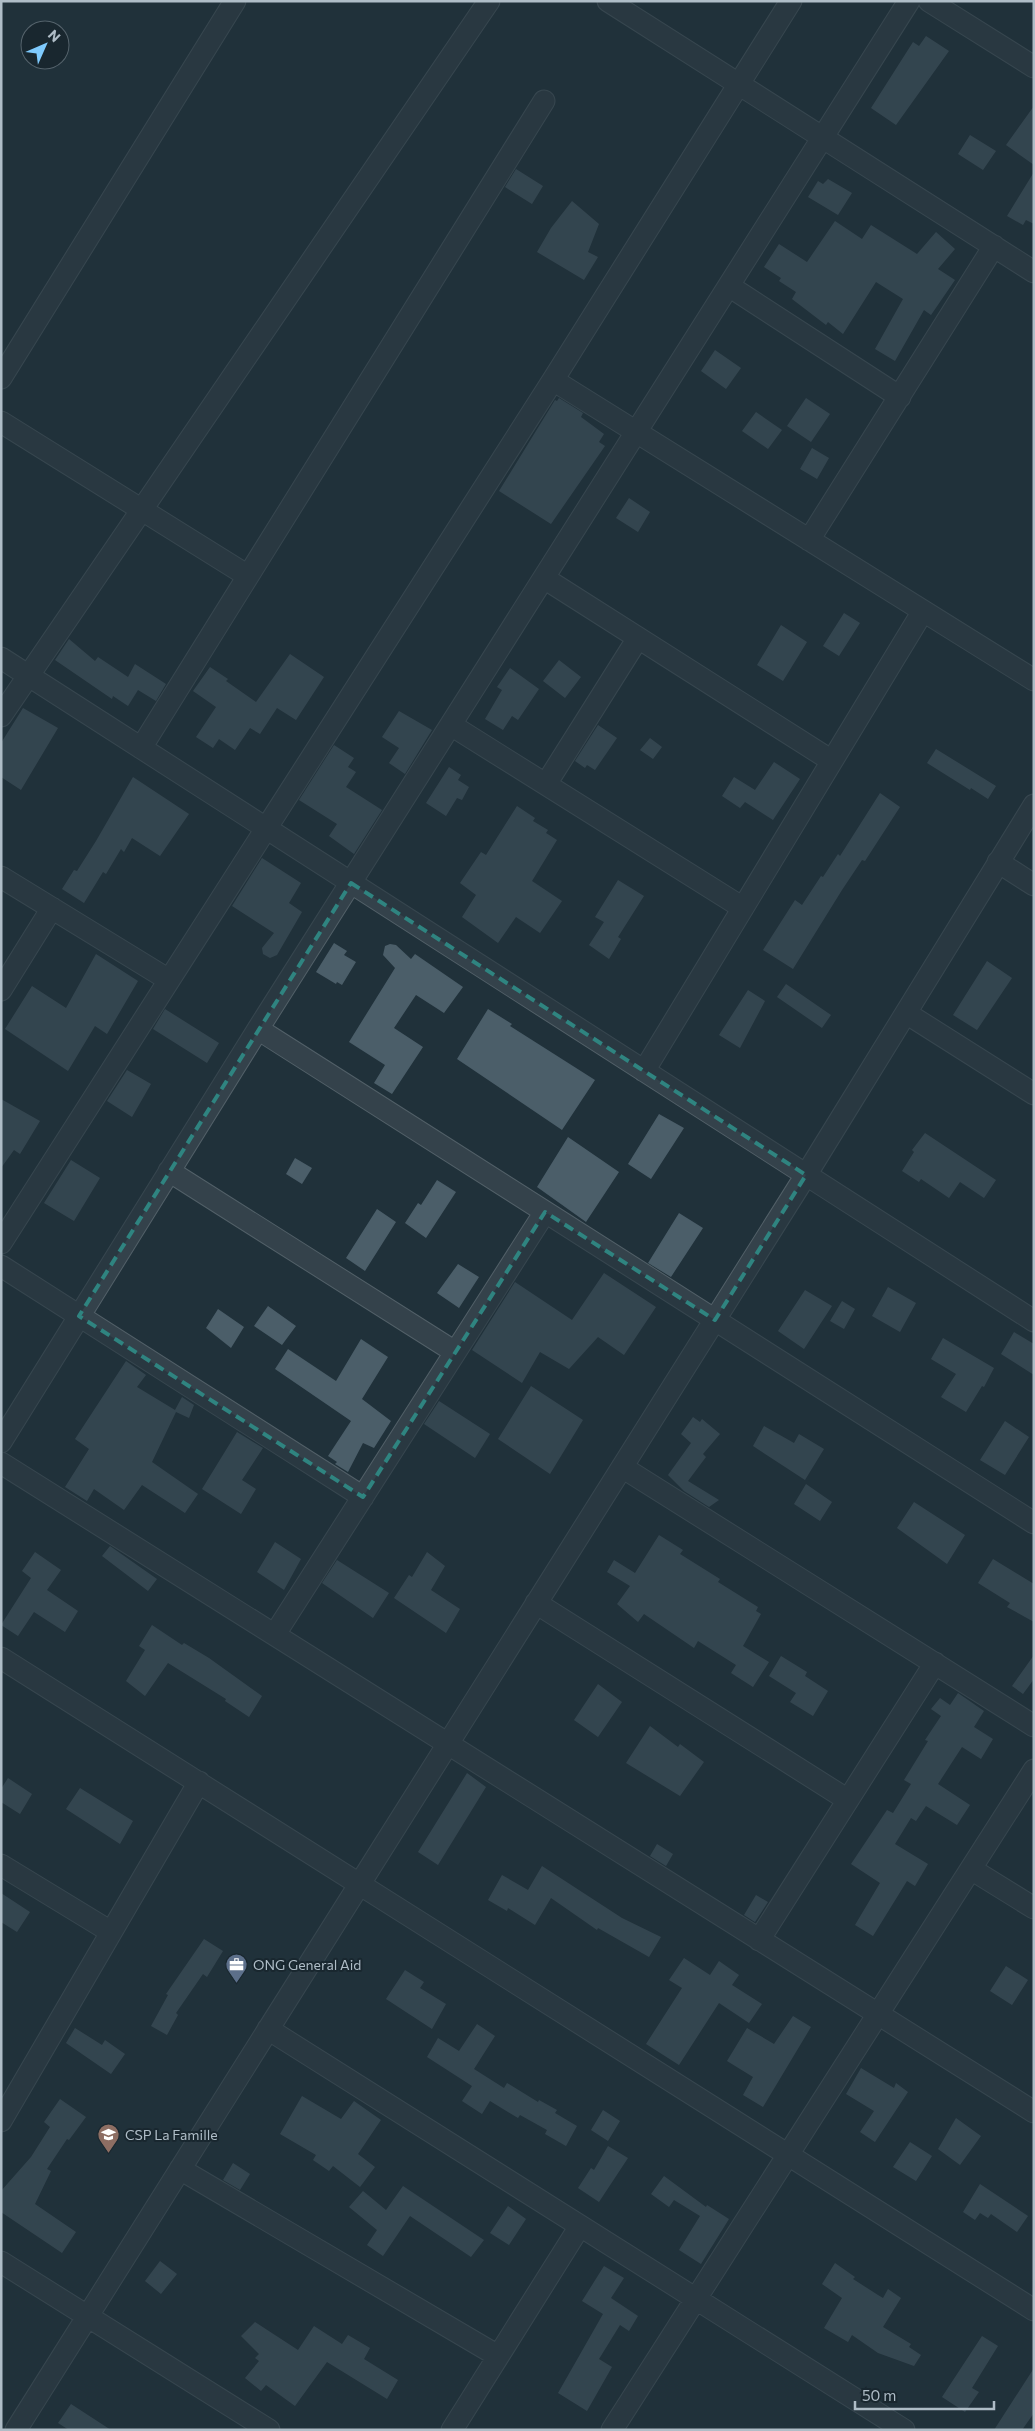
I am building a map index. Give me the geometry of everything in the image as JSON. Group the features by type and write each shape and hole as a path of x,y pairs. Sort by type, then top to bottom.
{"street":[{"path":"1,378 235,1"},
{"path":"1,716 489,1"},
{"path":"608,1 1034,272"},
{"path":"1,1243 552,380 791,1"},
{"path":"1,1442 258,1029 909,1"},
{"path":"929,1 1034,67"},
{"path":"141,748 544,102"},
{"path":"809,540 994,246"},
{"path":"729,286 900,397"},
{"path":"552,380 1034,680"},
{"path":"1,422 248,576"},
{"path":"544,578 832,761"},
{"path":"644,1071 923,611"},
{"path":"546,784 638,638"},
{"path":"1,658 1034,1321"},
{"path":"451,724 743,908"},
{"path":"16,2430 806,1175 1034,805"},
{"path":"998,862 1034,885"},
{"path":"1,877 169,980"},
{"path":"1,990 52,908"},
{"path":"906,1013 1034,1094"},
{"path":"258,1029 1034,1523"},
{"path":"169,1171 456,1352"},
{"path":"276,1634 545,1212"},
{"path":"1,1266 363,1497"},
{"path":"1,1464 276,1634 1034,2112"},
{"path":"622,1467 1034,1726"},
{"path":"536,1603 848,1800"},
{"path":"1,1658 1034,2310"},
{"path":"760,1940 934,1663"},
{"path":"612,2430 1034,1770"},
{"path":"1,2121 198,1782"},
{"path":"1,1865 111,1932"},
{"path":"971,1869 1034,1908"},
{"path":"268,2029 904,2430"},
{"path":"180,2168 498,2356"},
{"path":"452,2430 580,2226"},
{"path":"1,2262 269,2430"}],"highlighted area":[{"path":"351,883 806,1175 715,1320 545,1212 363,1497 79,1316"}],"building":[{"path":"926,36 949,51 896,125 871,108 913,42 919,46"},
{"path":"1034,106 1034,165 1006,145"},
{"path":"970,135 996,151 983,170 958,154"},
{"path":"516,169 543,186 532,204 505,187"},
{"path":"1034,172 1034,224 1026,220 1023,225 1007,216"},
{"path":"828,179 852,193 838,215 808,197 818,181 823,184"},
{"path":"572,201 599,224 588,252 598,257 584,280 537,252 551,228"},
{"path":"835,221 862,239 871,225 917,254 936,232 955,249 938,269 955,280 931,315 924,310 895,361 875,349 903,299 876,282 843,334 828,322 826,325 792,299 796,292 779,281 781,278 764,267 779,244 807,262"},
{"path":"715,350 741,368 726,389 701,371"},
{"path":"559,398 583,413 581,417 604,434 599,442 605,446 551,524 499,491 555,400 557,401"},
{"path":"806,398 830,414 811,442 787,426"},
{"path":"756,412 782,430 768,449 742,431"},
{"path":"812,448 829,458 817,479 800,469"},
{"path":"629,498 650,512 638,532 616,518"},
{"path":"844,613 860,623 839,656 823,646"},
{"path":"781,625 807,642 783,681 757,665"},
{"path":"69,639 95,661 98,657 128,677 135,664 166,684 156,701 138,690 128,706 113,696 112,699 55,660"},
{"path":"290,654 324,677 296,720 277,708 260,734 250,728 235,750 219,739 213,748 196,737 216,707 193,691 210,667 256,702"},
{"path":"559,660 581,677 565,698 543,681"},
{"path":"510,668 539,689 518,720 512,716 503,730 485,719 502,690 497,687"},
{"path":"23,708 58,728 21,790 1,777 1,743"},
{"path":"399,711 432,730 405,774 389,763 399,748 382,737"},
{"path":"598,725 617,738 595,770 587,765 585,768 575,761"},
{"path":"650,738 662,747 653,759 640,750"},
{"path":"334,745 354,758 348,767 356,772 346,787 382,810 354,854 329,836 337,824 299,800"},
{"path":"936,749 996,786 988,799 927,763"},
{"path":"774,762 800,779 773,820 745,802 740,808 722,796 734,777 755,790"},
{"path":"449,767 461,775 458,780 469,787 462,800 457,798 446,816 426,803"},
{"path":"133,777 189,814 160,856 132,838 124,852 121,849 106,874 103,872 84,903 62,889 74,870 77,871"},
{"path":"880,793 900,807 865,861 862,860 842,890 793,969 763,950 795,900 802,905 838,854 840,856"},
{"path":"517,806 535,818 533,821 548,830 546,833 557,840 532,881 562,901 540,933 516,917 498,943 462,917 476,895 460,883 481,852 486,855"},
{"path":"262,858 301,883 289,903 302,912 277,955 270,958 263,954 262,948 274,933 232,906"},
{"path":"618,880 644,896 618,937 621,939 609,959 589,945 604,922 595,917"},
{"path":"334,943 347,951 344,955 356,962 342,985 337,982 336,984 316,972"},
{"path":"390,944 396,945 411,959 415,954 463,987 444,1013 416,995 394,1028 423,1047 392,1094 374,1083 385,1065 349,1042 395,968 383,955 385,946"},
{"path":"96,954 138,981 107,1034 95,1026 68,1071 5,1029 32,986 66,1008"},
{"path":"987,961 1012,978 977,1030 953,1015"},
{"path":"786,984 831,1015 822,1028 777,997"},
{"path":"748,990 765,1001 740,1048 719,1035"},
{"path":"165,1009 219,1043 207,1063 153,1029"},
{"path":"488,1009 512,1024 510,1026 595,1080 562,1130 457,1059"},
{"path":"127,1070 151,1084 132,1117 107,1101"},
{"path":"1,1099 40,1121 20,1154 14,1150 1,1168"},
{"path":"659,1114 684,1128 651,1179 628,1164"},
{"path":"925,1133 996,1180 984,1198 960,1182 949,1198 921,1179 919,1182 902,1171 914,1152 912,1150"},
{"path":"568,1137 619,1172 586,1222 537,1187"},
{"path":"295,1158 312,1168 302,1184 286,1174"},
{"path":"71,1160 100,1178 74,1221 44,1203"},
{"path":"437,1180 456,1192 426,1238 405,1223 418,1203 421,1205"},
{"path":"377,1209 396,1222 365,1271 346,1258"},
{"path":"679,1213 703,1228 671,1277 648,1263"},
{"path":"458,1264 479,1277 459,1308 437,1293"},
{"path":"604,1273 656,1307 624,1355 598,1337 569,1369 540,1352 522,1383 472,1350 515,1282 572,1320"},
{"path":"888,1287 916,1303 900,1332 872,1316"},
{"path":"805,1290 832,1306 804,1349 778,1331"},
{"path":"842,1301 855,1309 844,1329 830,1321"},
{"path":"268,1306 296,1326 282,1345 254,1326"},
{"path":"218,1309 244,1327 231,1348 206,1328"},
{"path":"1014,1332 1034,1344 1034,1375 1001,1354"},
{"path":"943,1338 994,1368 984,1387 982,1386 966,1412 941,1397 956,1374 931,1359"},
{"path":"361,1339 388,1357 362,1399 391,1421 374,1448 363,1443 348,1472 335,1464 337,1462 328,1456 351,1421 275,1369 288,1349 336,1381"},
{"path":"126,1361 146,1375 137,1387 175,1410 182,1397 194,1405 189,1418 176,1412 152,1462 198,1494 185,1513 142,1485 124,1510 94,1489 87,1501 65,1487 89,1449 75,1439"},
{"path":"531,1386 583,1420 550,1474 498,1439"},
{"path":"439,1401 490,1434 475,1458 424,1424"},
{"path":"693,1417 700,1422 702,1419 720,1434 703,1454 706,1457 688,1481 719,1500 709,1507 684,1491 668,1475 691,1443 681,1434"},
{"path":"1005,1421 1029,1437 1005,1475 980,1460"},
{"path":"764,1426 794,1443 799,1434 824,1449 805,1480 753,1446"},
{"path":"237,1432 263,1448 242,1480 256,1489 241,1514 202,1489"},
{"path":"806,1484 832,1502 820,1521 794,1504"},
{"path":"914,1502 965,1535 947,1564 897,1528"},
{"path":"659,1535 683,1550 680,1554 720,1579 718,1582 758,1607 756,1611 761,1614 743,1646 769,1662 753,1687 731,1673 736,1665 698,1641 694,1648 644,1614 638,1622 617,1604 630,1586 607,1572 614,1560 635,1573"},
{"path":"275,1542 301,1559 284,1590 257,1572"},
{"path":"110,1546 157,1579 148,1591 102,1556"},
{"path":"35,1552 61,1570 47,1590 78,1611 65,1632 34,1612 18,1636 1,1625 31,1578 22,1571"},
{"path":"427,1552 445,1566 431,1590 460,1609 446,1633 394,1598 409,1575 412,1577"},
{"path":"993,1559 1034,1584 1034,1622 1007,1607 1010,1603 978,1583"},
{"path":"337,1560 389,1593 373,1618 322,1583"},
{"path":"152,1625 182,1645 184,1643 209,1658 262,1696 249,1717 225,1701 226,1699 168,1663 145,1696 126,1681 145,1650 139,1646"},
{"path":"1034,1655 1034,1679 1023,1694 1012,1686"},
{"path":"781,1656 807,1672 805,1676 828,1691 813,1716 790,1702 796,1693 769,1676"},
{"path":"598,1684 622,1702 598,1737 574,1720"},
{"path":"958,1693 984,1711 974,1727 993,1739 981,1759 962,1747 938,1784 970,1805 957,1825 926,1806 916,1821 911,1818 895,1844 928,1864 915,1886 907,1881 873,1936 855,1925 880,1883 851,1864 887,1810 893,1813 911,1784 904,1780 928,1741 925,1740 941,1716 931,1709 940,1698 950,1705"},
{"path":"650,1726 678,1747 680,1744 704,1762 680,1796 626,1763"},
{"path":"467,1773 486,1787 438,1865 418,1852"},
{"path":"8,1778 32,1794 20,1814 1,1802 1,1789"},
{"path":"80,1788 133,1821 120,1844 66,1809"},
{"path":"657,1844 673,1854 666,1866 650,1856"},
{"path":"542,1866 622,1918 661,1937 649,1957 598,1928 597,1930 551,1898 535,1925 508,1908 507,1911 488,1900 502,1875 528,1890"},
{"path":"1,1893 30,1912 17,1932 1,1922"},
{"path":"756,1895 768,1902 755,1922 744,1915"},
{"path":"204,1939 223,1951 207,1977 203,1974 176,2013 178,2015 167,2035 151,2026 168,1995 166,1994"},
{"path":"684,1958 710,1975 719,1961 739,1975 732,1985 762,2004 749,2023 719,2003 679,2065 646,2044 682,1988 669,1980"},
{"path":"1006,1966 1028,1980 1012,2005 990,1991"},
{"path":"405,1970 424,1982 420,1988 446,2004 432,2029 386,1999"},
{"path":"793,2016 811,2027 763,2107 743,2095 753,2077 727,2061 747,2028 774,2044"},
{"path":"477,2024 495,2036 474,2069 504,2088 507,2083 538,2102 539,2100 557,2110 555,2113 577,2126 566,2146 545,2134 547,2130 520,2115 518,2118 490,2101 482,2114 462,2101 472,2086 427,2057 438,2038 459,2051"},
{"path":"75,2028 102,2045 105,2040 125,2054 111,2074 66,2043"},
{"path":"861,2068 894,2088 896,2083 908,2092 875,2142 860,2132 874,2111 846,2094"},
{"path":"302,2096 341,2119 354,2101 381,2120 358,2154 375,2167 360,2187 333,2166 329,2171 313,2160 316,2155 280,2134"},
{"path":"60,2099 86,2117 69,2140 67,2139 47,2169 51,2171 35,2204 76,2232 62,2253 1,2212 1,2191 31,2157 50,2127 44,2122"},
{"path":"603,2110 620,2121 608,2141 591,2130"},
{"path":"956,2118 981,2136 960,2165 938,2149"},
{"path":"910,2142 932,2156 916,2181 893,2167"},
{"path":"608,2146 628,2158 599,2202 578,2188 591,2168 594,2170"},
{"path":"233,2163 250,2174 240,2190 223,2180"},
{"path":"664,2176 706,2207 707,2205 729,2219 701,2264 679,2250 700,2216 674,2200 669,2207 651,2194"},
{"path":"980,2184 1028,2216 1017,2232 991,2214 988,2218 980,2213 975,2220 963,2212"},
{"path":"403,2186 484,2240 471,2257 410,2216 383,2256 367,2245 377,2230 349,2207 363,2191 386,2210"},
{"path":"508,2206 526,2219 509,2245 490,2233"},
{"path":"160,2261 177,2274 161,2294 145,2281"},
{"path":"835,2263 855,2277 853,2279 883,2298 888,2289 901,2298 883,2327 911,2344 909,2347 921,2355 914,2366 878,2353 852,2335 848,2342 824,2328 842,2298 822,2284"},
{"path":"604,2266 624,2278 611,2298 638,2316 629,2331 620,2325 599,2359 612,2367 587,2411 558,2393 603,2314 582,2301"},
{"path":"255,2322 298,2350 314,2326 342,2344 348,2335 370,2348 364,2359 398,2380 387,2399 327,2362 295,2406 266,2385 261,2391 245,2378 259,2361 255,2358 259,2354 241,2336"},
{"path":"982,2336 998,2346 972,2388 979,2392 965,2412 942,2397"},
{"path":"1034,2368 1034,2413 1022,2430 994,2430"},
{"path":"71,2404 111,2430 69,2430 58,2423"}],"place":[{"name":"ONG General Aid","path":"237,1983"},
{"name":"CSP La Famille","path":"109,2153"}]}
